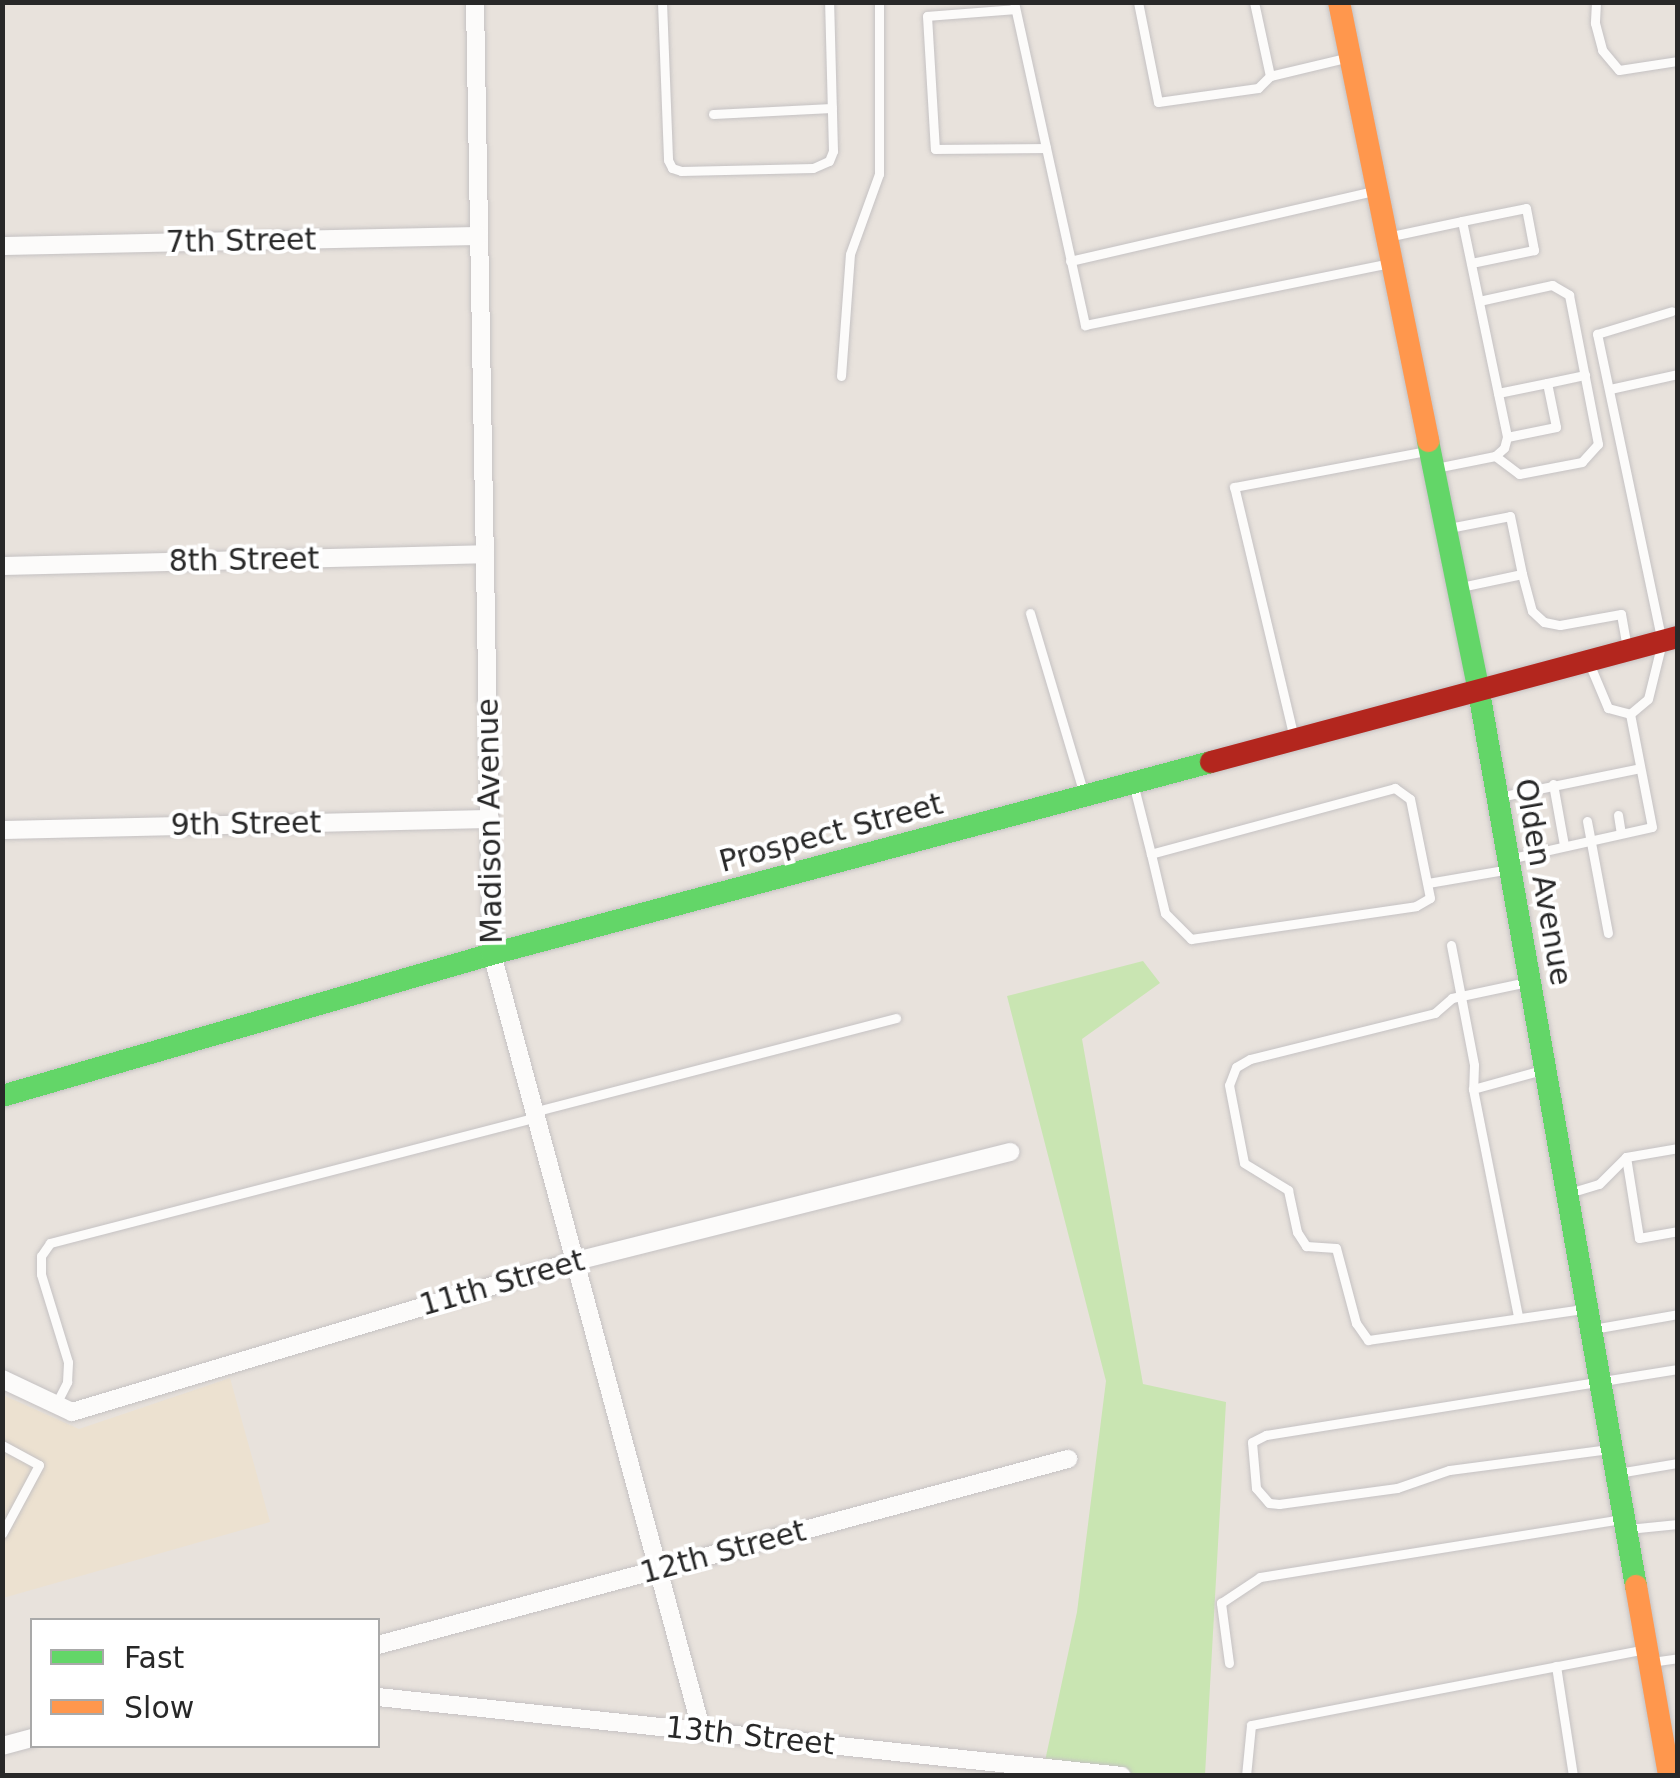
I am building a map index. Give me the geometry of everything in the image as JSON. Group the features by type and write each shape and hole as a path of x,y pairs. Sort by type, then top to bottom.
{"main road":[{"name":"Olden Avenue","path":"1339,2 1479,692 1647,1655 1672,1774"},
{"name":"Prospect Street","path":"2,1096 492,954 1670,639"}],"street":[{"name":"Madison Avenue","path":"475,2 492,954 572,1262 702,1732"},
{"name":"7th Street","path":"2,246 479,236"},
{"name":"8th Street","path":"2,566 485,554"},
{"name":"9th Street","path":"2,830 490,819"},
{"name":"11th Street","path":"2,1379 72,1412 572,1262 1010,1152"},
{"name":"12th Street","path":"380,1644 1068,1459"},
{"name":"13th Street","path":"380,1698 1122,1776"},
{"path":"2,1746 30,1739"}],"lane":[{"path":"662,2 672,168 822,166 833,152 829,3"},
{"path":"841,376 850,254 879,174 879,2"},
{"path":"1138,2 1158,102 1258,88 1270,76 1350,58"},
{"path":"1254,2 1270,76"},
{"path":"1596,2 1595,23 1602,50 1619,70 1678,61"},
{"path":"1046,148 936,149 927,16 1015,6 1085,324 1392,262"},
{"path":"713,114 832,108"},
{"path":"1070,261 1377,190"},
{"path":"1386,237 1526,208 1534,250 1470,263"},
{"path":"1294,741 1234,487 1432,459 1495,456 1504,448 1506,438 1498,393 1462,221"},
{"path":"1479,301 1562,287 1570,296 1598,444 1592,456 1582,462 1519,474 1495,456"},
{"path":"1630,714 1648,698 1670,639 1597,334 1672,311"},
{"path":"1610,389 1678,374"},
{"path":"1498,393 1585,375"},
{"path":"1506,438 1556,427 1547,383"},
{"path":"1446,528 1510,516 1532,611 1544,622 1560,625 1621,614 1628,650"},
{"path":"1458,588 1522,574"},
{"path":"1030,613 1084,797"},
{"path":"1589,661 1608,708 1630,714"},
{"path":"1428,883 1509,864 1564,845 1652,827 1630,714"},
{"path":"1497,797 1553,784 1579,785 1611,779 1640,768"},
{"path":"1133,784 1150,854 1165,913 1192,939 1416,906 1430,898 1410,798 1394,788 1150,854"},
{"path":"1553,784 1564,845"},
{"path":"1618,814 1621,833"},
{"path":"1587,820 1608,933"},
{"path":"1451,945 1474,1065 1473,1089 1518,1316"},
{"path":"1530,982 1452,998 1435,1013 1250,1059 1236,1067 1229,1085 1244,1163 1288,1190 1297,1232 1306,1246 1336,1248 1356,1323 1368,1340 1377,1342 1518,1316 1589,1319 1678,1314"},
{"path":"56,1404 67,1382 68,1362 41,1274 41,1256 50,1242 896,1018"},
{"path":"1473,1089 1545,1070"},
{"path":"1567,1194 1598,1184 1626,1157 1678,1148"},
{"path":"1626,1157 1639,1238 1678,1232"},
{"path":"1611,1448 1449,1470 1397,1488 1278,1504 1269,1503 1256,1488 1252,1442 1266,1436 1678,1369"},
{"path":"2,1445 40,1466 2,1534"},
{"path":"1616,1474 1678,1463"},
{"path":"1229,1663 1222,1603 1260,1577 1624,1524 1678,1524"},
{"path":"1246,1776 1251,1725 1556,1666 1647,1655 1678,1658"},
{"path":"1556,1666 1573,1776"}],"shaded area":[{"path":"230,1378 270,1522 3,1598 3,1395 79,1429"}],"green space":[{"path":"1143,961 1160,983 1082,1039 1143,1384 1226,1402 1205,1775 1042,1775 1077,1612 1106,1381 1007,996"}],"traffic: fast":[{"path":"1428,441 1479,692 1636,1586"},
{"path":"2,1096 492,954 1211,762"}],"traffic: slow":[{"path":"1339,2 1428,441"},
{"path":"1636,1586 1669,1776"}],"traffic: jam":[{"path":"1211,762 1678,637"}]}
